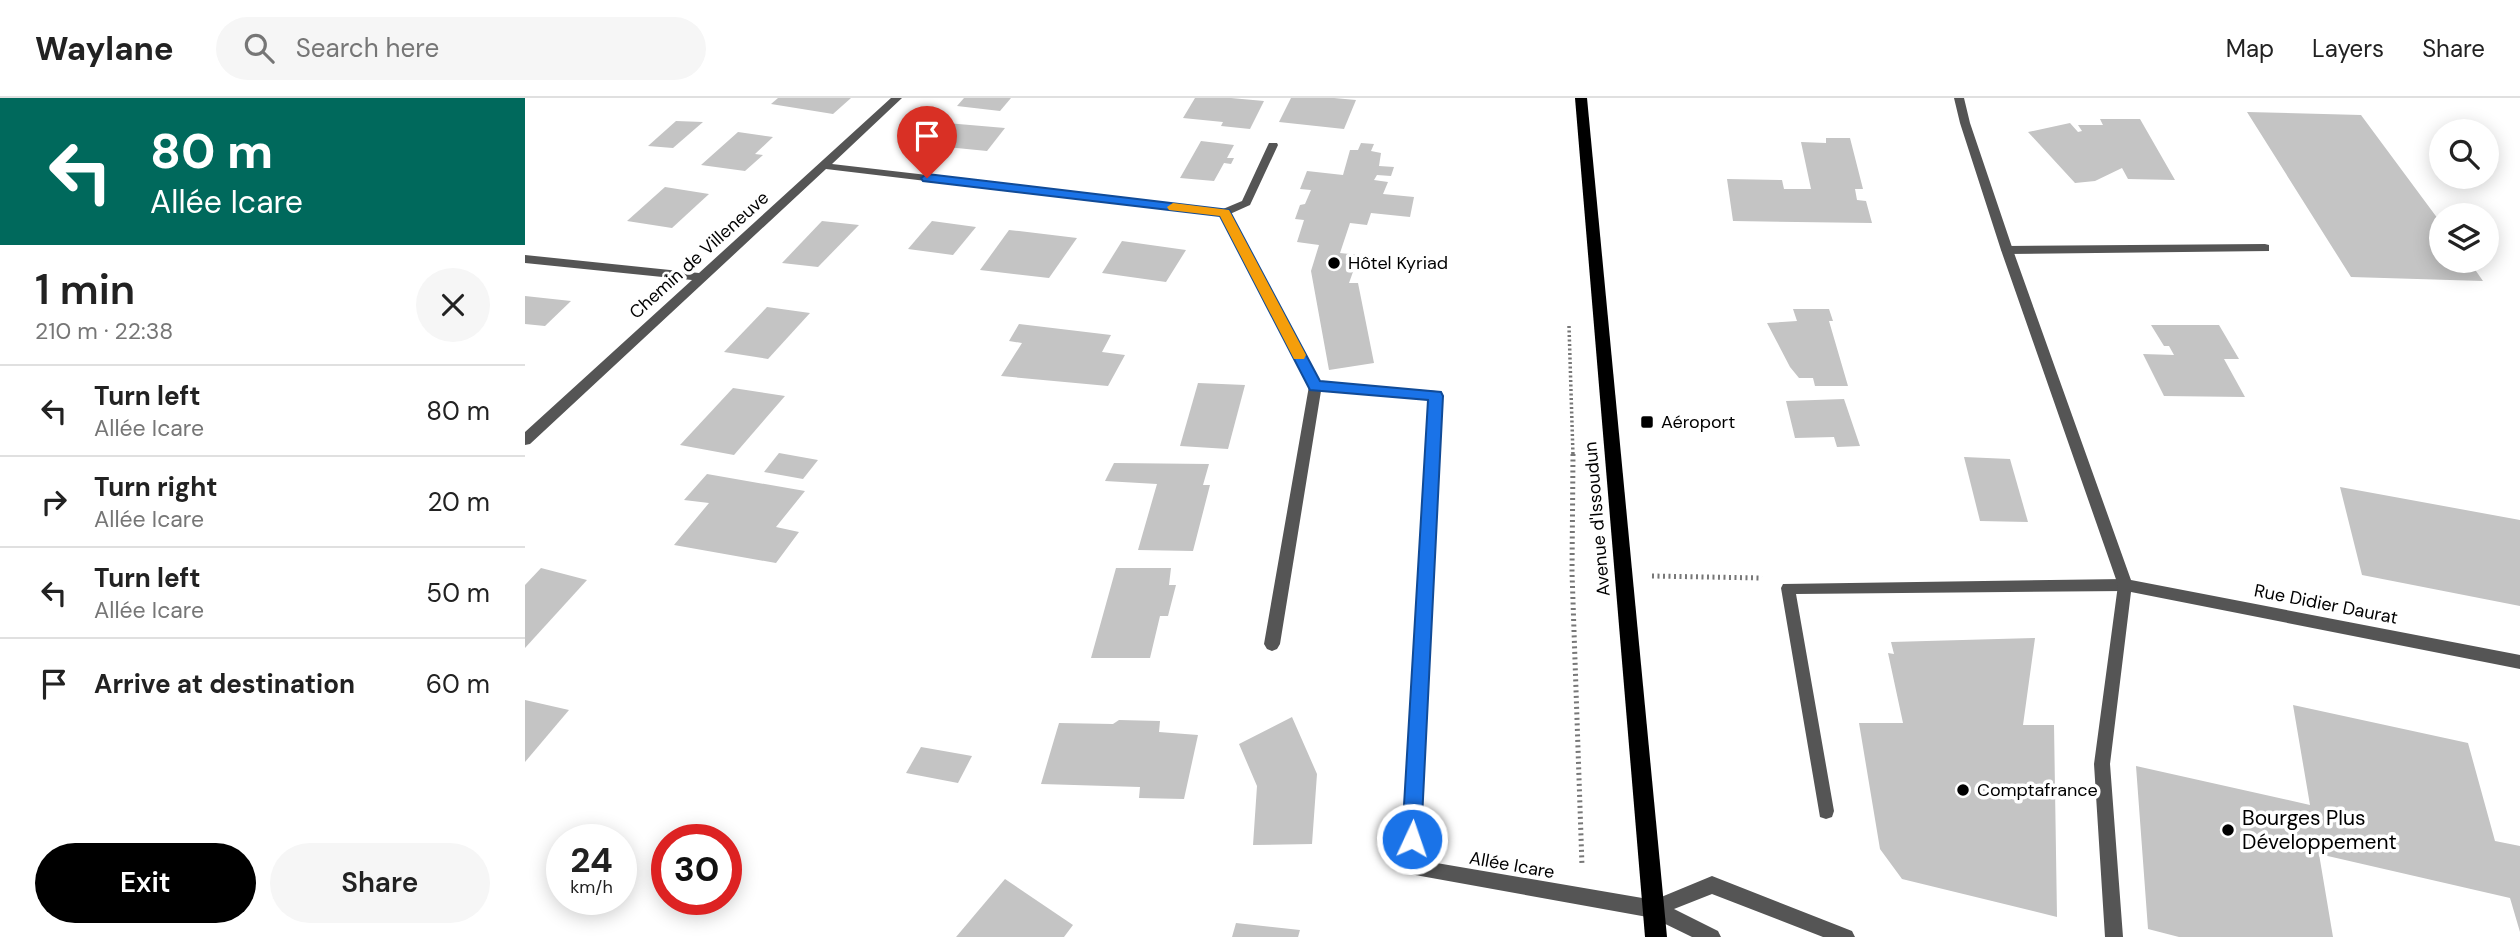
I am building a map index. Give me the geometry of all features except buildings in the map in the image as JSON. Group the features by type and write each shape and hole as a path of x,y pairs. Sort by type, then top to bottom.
{"main road":[{"name":"Avenue d'Issoudun","path":"1581,98 1656,937"}],"street":[{"name":"Chemin de Villeneuve","path":"525,440 699,277 897,98"},
{"path":"1959,98 2007,250 2125,585 2102,764 2114,937"},
{"path":"824,166 1224,213 1246,203 1273,145"},
{"path":"1224,213 1315,386 1272,644"},
{"path":"2007,250 2265,248"},
{"path":"525,260 699,277"},
{"name":"Allée Icare","path":"1315,386 1436,396 1410,867 1654,909 1712,937"},
{"name":"Rue Didier Daurat","path":"1788,588 2125,585 2520,662"},
{"path":"1788,588 1826,811"},
{"path":"1654,909 1711,885 1846,937"}],"path":[{"path":"1568,318 1574,473 1572,572 1583,897"},
{"path":"1623,575 1755,576 1788,588"}],"slow traffic":[{"path":"1173,207 1224,213 1299,355"}],"place":[{"name":"Hôtel Kyriad","path":"1334,263"},
{"name":"Aéroport","path":"1647,422"},
{"name":"Comptafrance","path":"1963,790"},
{"name":"Bourges Plus Développement","path":"2228,830"}],"route":[{"path":"927,178 1224,213 1315,386 1436,396 1412,839"}]}
